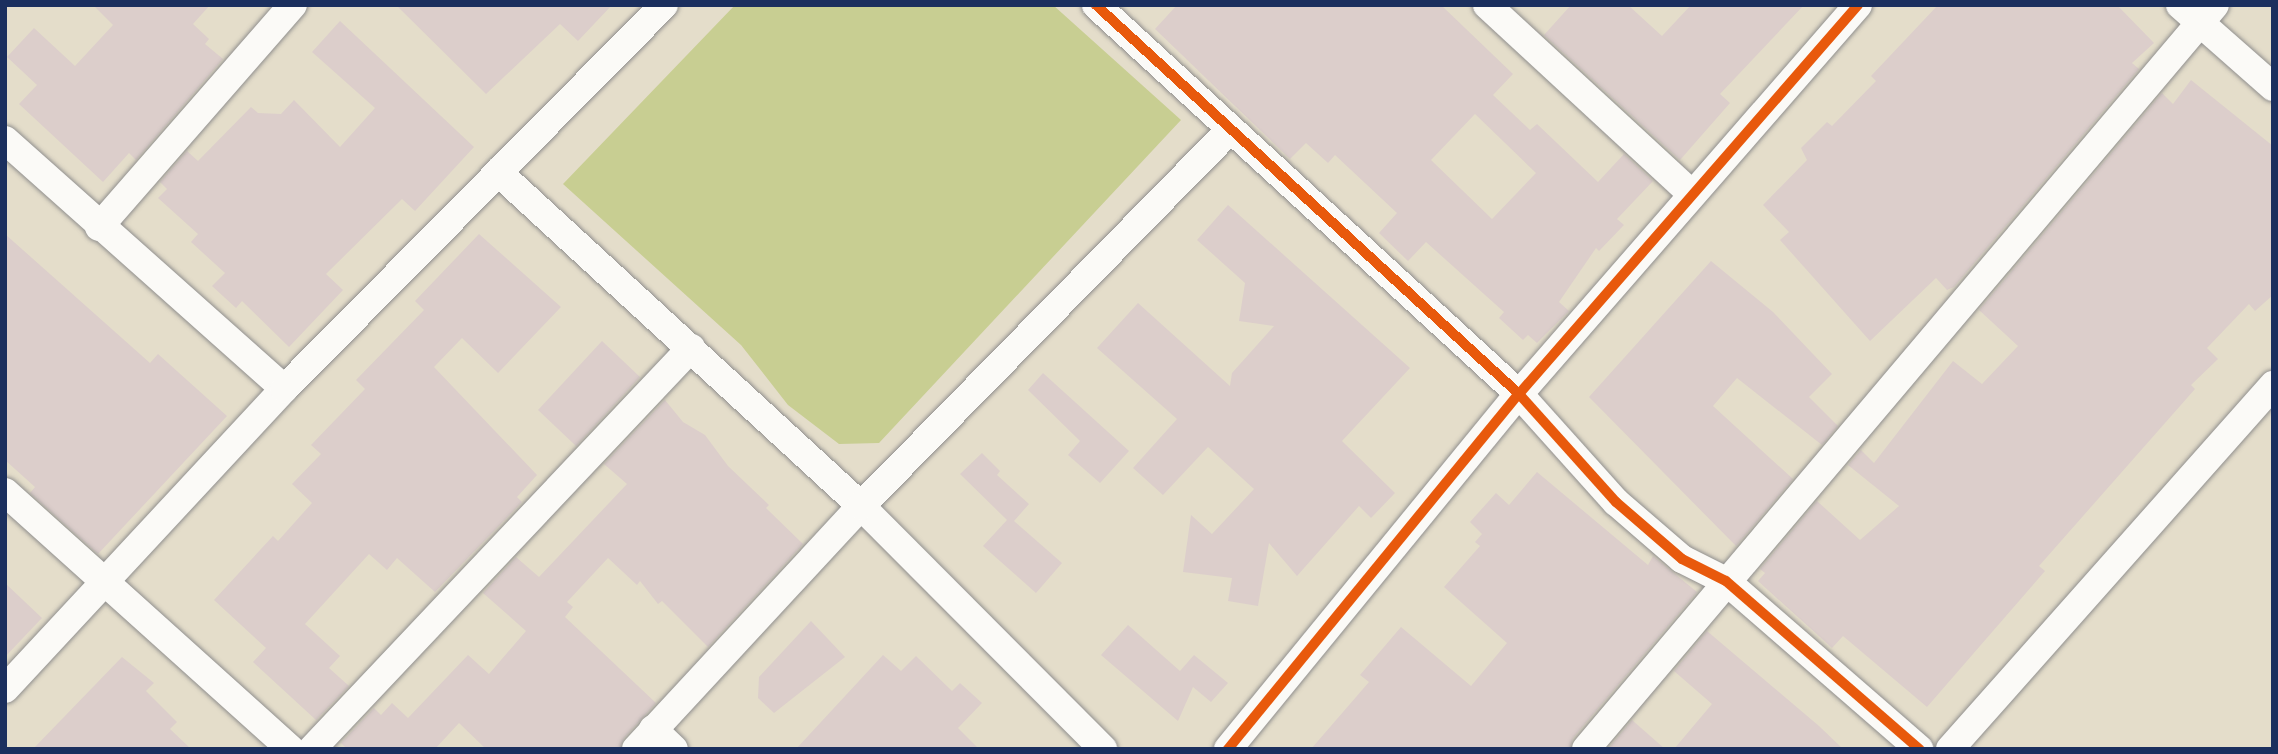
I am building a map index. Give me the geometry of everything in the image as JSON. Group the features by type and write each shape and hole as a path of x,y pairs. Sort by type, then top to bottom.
{"street":[{"path":"5,689 284,389 664,5"},
{"path":"1487,5 1690,193"},
{"path":"1228,749 1519,394 1690,193 1858,5"},
{"path":"99,227 285,8"},
{"path":"1112,10 1230,130 1519,394 1616,502 1682,559 1726,581 1919,749"},
{"path":"1586,749 2198,11 2273,87"},
{"path":"674,749 645,739 861,506 1230,130"},
{"path":"5,140 99,227 284,389"},
{"path":"499,172 861,506 1103,749"},
{"path":"312,749 691,348"},
{"path":"1950,749 2273,385"},
{"path":"5,492 290,749"}],"green space":[{"path":"735,5 1053,5 1181,120 879,443 839,444 788,405 741,345 563,184"}],"building":[{"path":"93,5 210,5 193,24 209,39 205,44 223,59 136,160 129,153 103,182 19,104 37,85 7,57 34,28 75,66 113,25"},
{"path":"396,5 612,5 578,41 560,24 486,94"},
{"path":"1177,5 1441,5 1513,74 1493,95 1530,130 1537,124 1598,182 1624,154 1653,181 1617,219 1624,225 1599,251 1596,248 1559,302 1569,311 1537,343 1528,335 1523,340 1499,318 1504,312 1426,242 1408,261 1379,233 1397,213 1335,155 1328,163 1306,143 1290,159 1155,29","holes":["1475,114 1536,173 1492,219 1431,160"]},
{"path":"1571,5 1628,5 1662,36 1691,5 1804,5 1720,94 1730,103 1680,160 1544,35"},
{"path":"1938,5 2117,5 2154,43 2132,63 2139,69 1954,287 1947,290 1936,278 1870,341 1780,240 1789,232 1763,205 1807,160 1801,148 1827,122 1832,126 1876,81 1871,76"},
{"path":"340,21 474,147 415,211 402,199 326,274 343,290 289,347 242,301 236,308 212,286 225,273 191,242 198,234 158,198 167,189 160,182 187,151 198,161 251,107 258,113 281,114 294,100 340,147 375,108 312,52"},
{"path":"2191,80 2273,146 2273,295 2255,311 2249,304 2207,348 2218,359 2191,385 2195,389 2039,566 2045,571 1927,707 1843,636 1832,648 1758,581 1765,573 1760,569 1817,501 1860,540 1899,506 1848,465 1861,450 1874,463 1953,361 1982,384 2018,346 1979,310 2162,93 2173,104"},
{"path":"1228,205 1410,368 1342,441 1395,493 1371,518 1359,506 1297,576 1269,543 1258,606 1228,601 1232,578 1183,572 1191,515 1212,534 1254,489 1208,447 1163,495 1133,468 1177,419 1097,348 1138,303 1230,386 1232,373 1274,326 1239,321 1245,283 1197,240"},
{"path":"5,234 150,363 158,354 227,416 98,554 30,493 35,487 5,460"},
{"path":"479,234 561,307 498,373 462,338 434,367 537,475 517,497 522,502 435,592 397,558 387,570 369,554 305,624 340,656 329,668 349,686 316,720 253,662 266,648 214,600 273,536 278,541 312,503 292,484 321,454 311,445 365,389 356,380 424,310 415,301"},
{"path":"1711,261 1773,312 1832,374 1809,397 1838,426 1822,445 1737,378 1713,406 1793,479 1736,546 1589,397"},
{"path":"602,341 640,377 576,446 538,410"},
{"path":"1043,373 1129,451 1100,483 1068,455 1080,441 1028,390"},
{"path":"665,400 683,422 705,435 728,466 769,505 766,508 803,544 708,647 662,601 658,604 640,581 637,585 608,558 567,602 573,607 565,617 656,703 624,738 620,749 486,749 459,723 435,749 347,749 341,743 374,708 381,715 392,703 408,718 468,655 489,674 526,631 483,593 516,557 539,577 627,484 604,464"},
{"path":"982,453 1000,471 997,475 1029,504 1014,521 1062,563 1036,593 983,546 1007,520 960,474"},
{"path":"1537,472 1648,565 1653,556 1697,592 1573,738 1570,749 1311,749 1369,682 1360,675 1401,627 1471,686 1507,643 1444,587 1480,546 1475,542 1482,534 1470,522 1496,493 1509,505"},
{"path":"5,583 42,618 5,657"},
{"path":"811,621 845,657 774,713 758,698 759,677"},
{"path":"1128,625 1180,671 1194,655 1228,683 1211,702 1193,687 1178,721 1101,655"},
{"path":"1707,631 1843,749 1674,749 1712,704 1674,671"},
{"path":"883,655 901,671 916,656 952,691 960,683 982,703 958,728 979,749 796,749"},
{"path":"122,657 154,683 146,691 177,722 170,729 191,749 33,749"},
{"path":"1632,720 1665,749 1608,749"}],"cycle path":[{"path":"1096,5 1519,394 1616,502 1682,559 1726,581 1919,749"},
{"path":"1228,749 1519,394 1858,5"}]}
